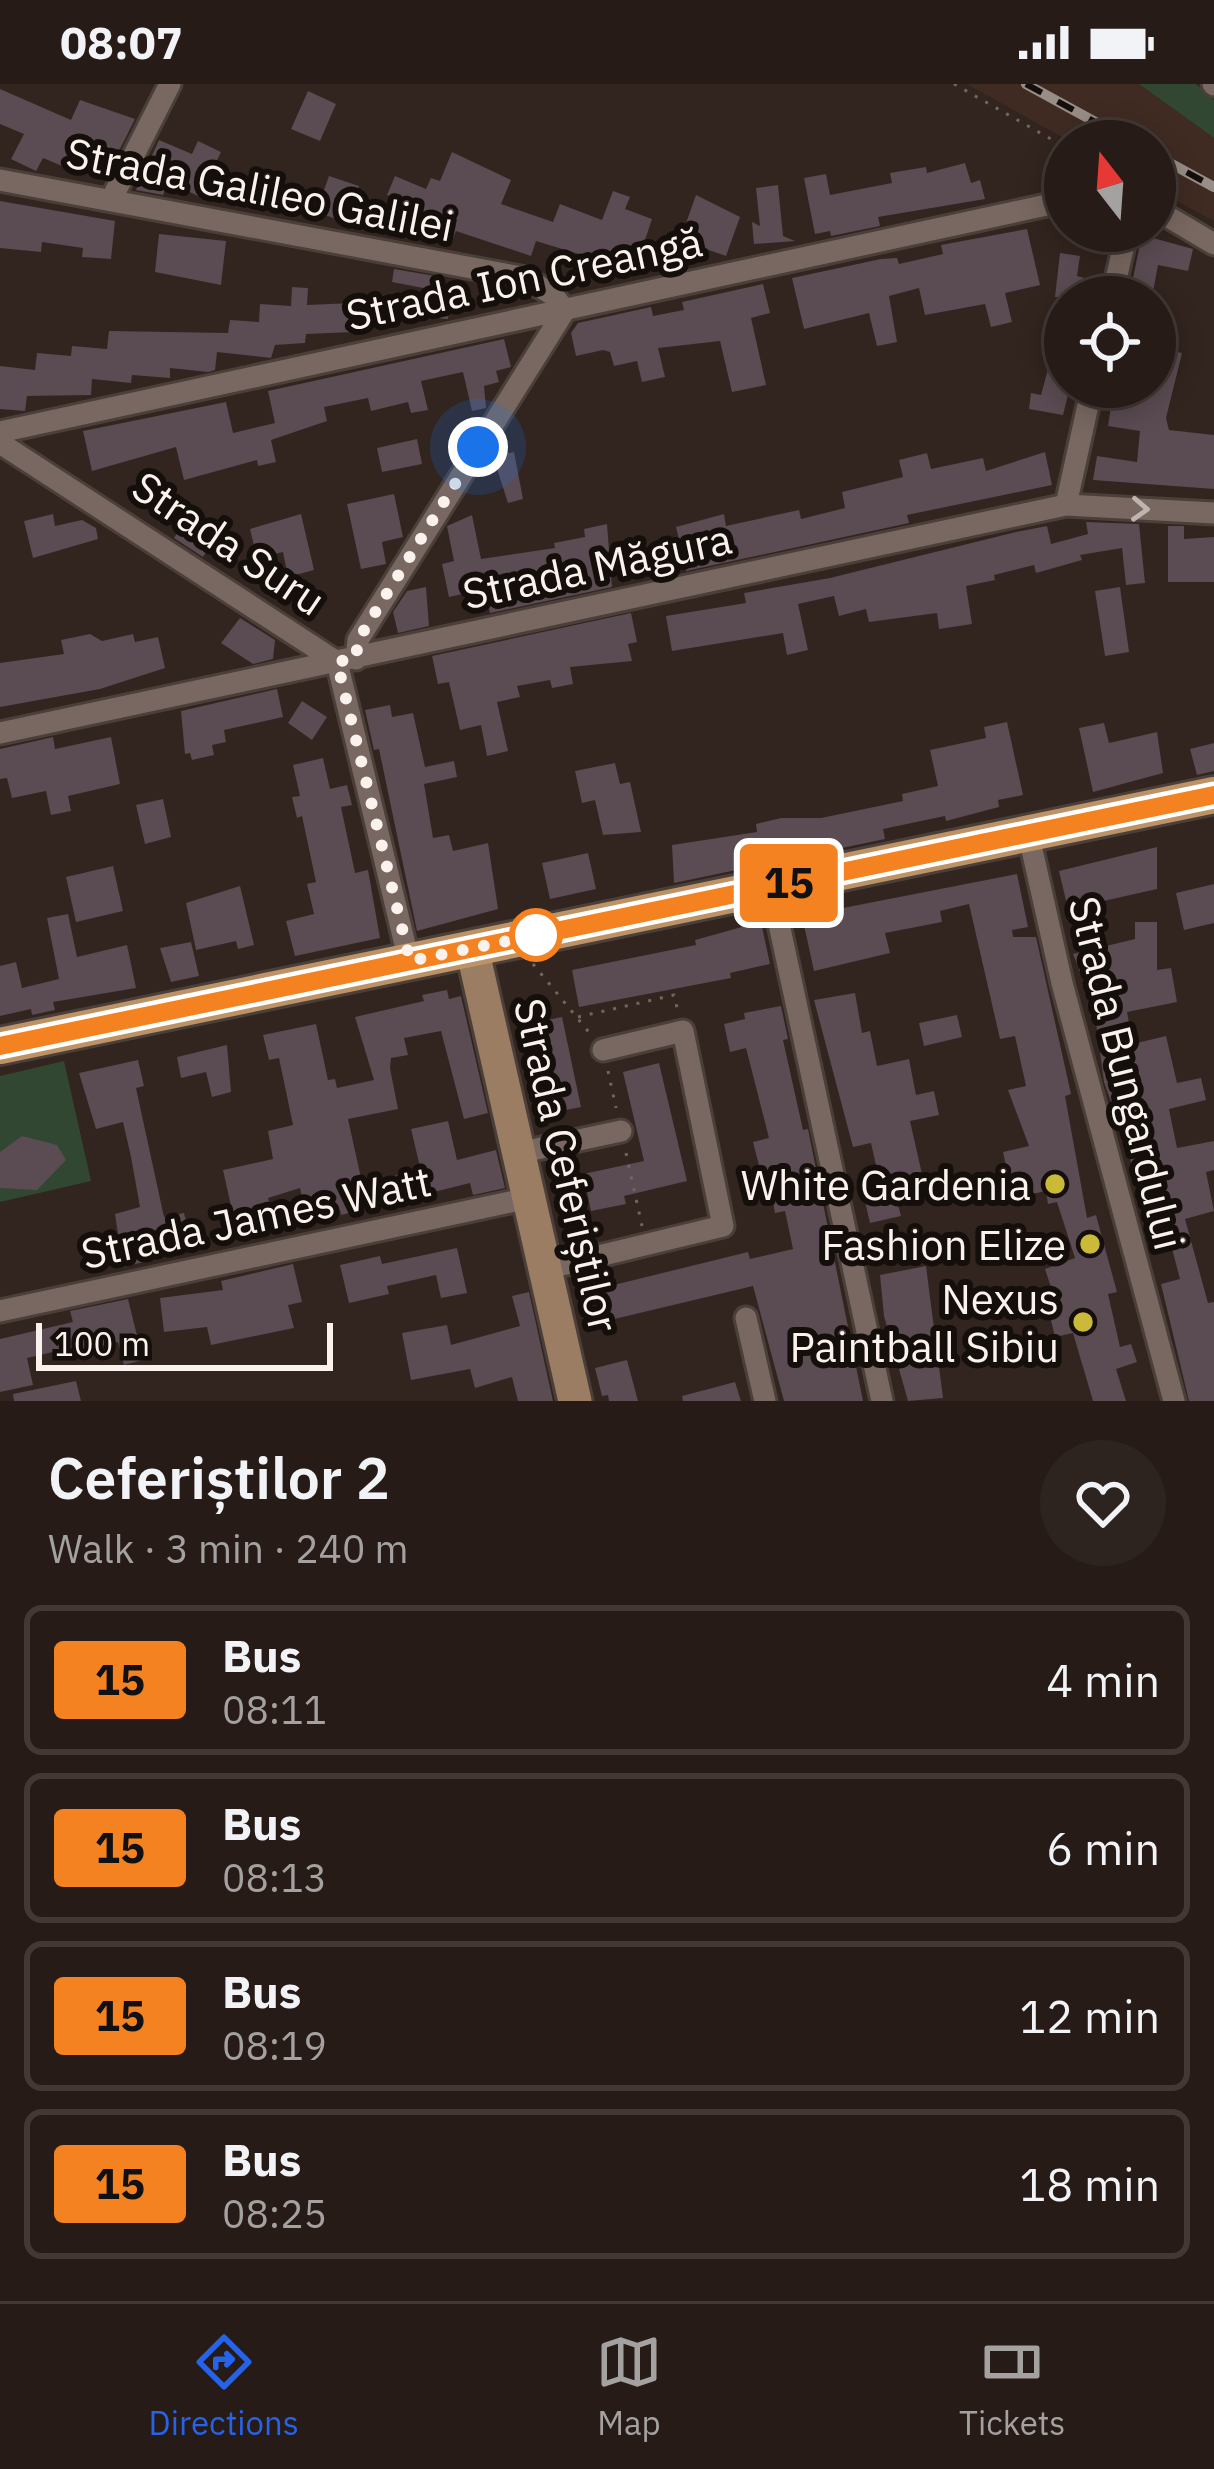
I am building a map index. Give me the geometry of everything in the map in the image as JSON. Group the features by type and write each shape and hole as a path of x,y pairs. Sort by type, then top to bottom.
{"main road":[{"path":"0,1046 1214,795"}],"street":[{"path":"111,200 170,84"},
{"name":"Strada Galileo Galilei","path":"0,180 526,278 553,295 565,310"},
{"name":"Strada Ion Creangă","path":"0,432 1044,206"},
{"path":"1176,221 1214,244"},
{"path":"346,660 565,310"},
{"path":"1066,505 1087,408"},
{"name":"Strada Suru","path":"0,442 346,660 410,961"},
{"name":"Strada Măgura","path":"0,733 1066,505 1214,513"},
{"name":"Strada Bungardului","path":"1028,832 1067,1006 1174,1401"},
{"path":"770,887 882,1401"},
{"name":"Strada Ceferiștilor","path":"472,948 574,1401"},
{"path":"544,1269 724,1226 683,1031 603,1050"},
{"path":"518,1153 621,1131"},
{"name":"Strada James Watt","path":"0,1311 529,1198"},
{"path":"746,1318 765,1401"}],"path":[{"path":"954,84 1044,134"},
{"path":"513,939 603,1050"},
{"path":"576,1017 674,995 683,1031"}],"shaded area":[{"path":"967,84 1139,84 1214,138 1214,221 1176,200 1176,120 1044,120 1044,127"}],"green space":[{"path":"1139,84 1196,84 1214,100 1214,138"},
{"path":"64,1061 91,1181 0,1202 0,1076"}],"building":[{"path":"0,89 71,120 80,100 135,119 115,159 91,150 81,174 43,158 36,171 11,159 24,134 0,124"},
{"path":"308,91 336,104 320,141 291,129"},
{"path":"159,140 192,154 198,141 221,152 212,171 219,175 207,200 168,182 163,195 136,190"},
{"path":"452,152 511,180 501,204 553,222 560,204 602,220 613,191 630,197 625,209 652,219 642,249 649,252 641,273 536,241 531,256 456,231 452,242 388,217 395,198 387,195 395,176 426,189 431,178 440,181"},
{"path":"965,163 971,183 980,180 985,199 878,217 880,226 831,236 830,231 815,234 804,178 826,174 830,195 892,183 890,173 926,167 927,173"},
{"path":"329,176 359,186 345,222 316,212"},
{"path":"778,185 783,236 795,241 754,244 752,222 760,226 756,188"},
{"path":"696,195 740,217 726,256 680,240"},
{"path":"0,201 115,221 111,259 82,257 83,248 42,242 41,252 0,248"},
{"path":"1027,229 1040,285 1005,293 1012,322 991,327 985,304 925,315 919,288 889,296 897,342 877,346 869,313 804,329 792,278 881,259 897,258 899,264 943,254 941,245"},
{"path":"159,234 226,241 221,285 155,272"},
{"path":"1176,244 1193,249 1188,271 1158,265 1156,276 1133,276 1138,252 1176,252"},
{"path":"1060,253 1080,256 1077,276 1057,276"},
{"path":"394,269 441,277 439,291 392,282"},
{"path":"763,284 770,313 751,318 766,385 732,392 720,341 658,348 665,377 642,382 637,361 614,366 610,352 603,350 576,356 571,333 578,323 651,307 653,316 684,310 682,302"},
{"path":"292,287 308,288 307,305 353,303 353,332 306,334 305,343 275,345 271,358 217,352 215,370 208,372 170,368 170,378 132,375 131,383 92,379 91,395 27,396 25,411 0,409 0,366 35,370 37,353 71,356 72,346 107,349 109,331 228,333 230,320 259,322 260,304 291,306"},
{"path":"425,296 450,299 448,319 423,317"},
{"path":"504,339 511,367 496,371 499,382 484,386 486,408 472,411 463,372 421,381 428,410 411,413 408,402 371,411 368,398 324,407 327,421 271,440 276,462 258,466 257,460 184,480 176,447 92,471 83,431 226,402 233,433 275,423 268,391"},
{"path":"1044,384 1044,408 1065,408 1063,415 1029,409 1031,393 1041,395"},
{"path":"1111,408 1168,408 1169,430 1214,435 1214,489 1093,480 1097,456 1137,462 1140,431 1108,426"},
{"path":"417,439 422,464 382,472 377,448"},
{"path":"514,452 523,499 508,503 493,456"},
{"path":"1045,452 1052,485 907,515 909,523 686,571 676,527 724,514 726,526 799,510 801,519 845,508 842,492 903,477 899,460 927,453 931,469 983,458 986,471"},
{"path":"394,494 403,537 382,542 386,564 361,569 347,504"},
{"path":"53,514 55,526 82,520 96,528 98,539 33,558 24,521"},
{"path":"189,514 218,533 203,557 174,538"},
{"path":"301,514 314,570 288,577 283,552 257,558 250,529"},
{"path":"472,515 481,559 555,548 554,543 585,537 584,529 607,524 612,587 490,613 485,589 449,597 442,564 454,561 447,526"},
{"path":"1086,522 1139,524 1145,583 1126,585 1122,548 1080,555 1082,560 1036,573 1034,565 966,586 972,624 939,629 937,613 869,622 866,609 839,616 834,596 798,604 808,650 787,655 783,633 672,651 666,616 746,603 744,593 830,578 1047,526 1051,544 1088,534"},
{"path":"1168,526 1184,526 1184,539 1214,537 1214,582 1168,582"},
{"path":"426,587 429,626 398,633 393,612 407,591"},
{"path":"1120,587 1129,652 1105,656 1095,591"},
{"path":"631,613 637,642 628,644 632,661 570,667 573,684 552,688 550,680 517,686 520,697 497,702 508,751 487,756 481,725 460,730 449,682 438,684 432,656"},
{"path":"240,618 275,640 273,659 253,664 221,643"},
{"path":"90,634 102,641 133,634 135,642 158,637 165,668 100,689 0,707 0,663 64,654 61,640"},
{"path":"277,689 283,717 224,730 226,742 212,745 214,755 192,760 190,753 185,754 181,711"},
{"path":"302,701 327,717 312,740 288,723"},
{"path":"390,705 392,717 413,713 425,767 454,761 457,777 424,784 433,838 449,835 453,851 488,843 498,909 417,931 379,749 374,750 365,710"},
{"path":"1007,722 1023,795 998,800 999,807 946,821 945,816 883,829 885,839 674,883 672,845 757,832 756,824 781,818 821,818 903,801 902,794 938,786 930,750 986,738 984,727"},
{"path":"1104,723 1109,743 1157,732 1163,773 1093,792 1079,728"},
{"path":"53,737 55,749 111,737 120,784 68,796 71,811 51,815 46,791 12,798 7,778 0,779 0,749"},
{"path":"1214,743 1214,771 1197,775 1190,749"},
{"path":"323,758 330,789 347,785 352,805 341,807 355,873 368,870 380,938 295,956 286,921 314,914 307,884 316,882 302,816 297,818 292,797 300,796 293,765"},
{"path":"615,763 620,784 630,782 641,832 603,835 595,800 582,803 575,771"},
{"path":"163,799 171,837 145,844 136,805"},
{"path":"1157,847 1157,889 1068,909 1059,871"},
{"path":"588,853 596,889 550,899 542,863"},
{"path":"113,866 123,911 76,922 66,877"},
{"path":"1017,874 1028,927 1012,930 1013,937 1036,937 1071,1094 1065,1096 1087,1218 1096,1215 1117,1292 1108,1294 1120,1347 1131,1344 1137,1362 1116,1369 1126,1401 1093,1401 1073,1333 1055,1337 1049,1312 1058,1309 1045,1269 1075,1258 1057,1202 1048,1204 1046,1191 1032,1194 1029,1177 1009,1180 1003,1152 1029,1146 1008,1090 1026,1086 1015,1036 1000,1039 969,904 940,911 942,922 885,933 890,953 814,971 802,916"},
{"path":"1214,884 1214,923 1184,930 1176,893"},
{"path":"240,886 254,945 238,949 236,941 196,950 186,903"},
{"path":"68,914 77,957 127,945 136,988 53,1002 55,1010 32,1015 31,1009 0,1016 0,966 16,962 22,988 59,979 47,918"},
{"path":"1135,922 1157,922 1157,970 1171,968 1177,1002 1127,1012 1133,1044 1166,1036 1177,1083 1201,1078 1206,1100 1169,1109 1177,1148 1214,1141 1214,1170 1206,1172 1214,1211 1185,1219 1208,1303 1214,1302 1214,1401 1189,1401 1161,1284 1180,1279 1171,1245 1152,1250 1127,1146 1104,1082 1094,1007 1073,954 1135,939"},
{"path":"756,923 762,927 770,964 730,973 731,978 579,1007 572,970 696,945 695,940"},
{"path":"191,942 199,976 171,982 160,948"},
{"path":"447,990 449,999 461,996 488,1113 464,1119 441,1031 404,1038 408,1055 391,1058 390,1068 398,1109 348,1119 363,1187 420,1167 411,1129 448,1121 457,1160 496,1150 505,1188 473,1195 470,1183 341,1215 340,1210 306,1218 300,1188 268,1198 274,1225 237,1233 223,1170 273,1159 268,1131 293,1125 279,1058 269,1060 263,1035 316,1024 328,1080 335,1079 337,1088 374,1080 355,1017 424,1001 422,995"},
{"path":"855,993 862,1033 870,1031 877,1066 909,1059 916,1095 934,1091 939,1115 910,1121 924,1183 894,1190 901,1216 870,1223 864,1197 882,1192 871,1143 853,1147 814,1000"},
{"path":"781,1006 788,1039 783,1040 803,1130 808,1129 863,1401 784,1401 753,1286 585,1326 577,1294 748,1252 750,1259 793,1249 785,1211 775,1213 767,1171 761,1173 753,1142 769,1138 746,1048 730,1052 724,1024 745,1019 744,1013"},
{"path":"957,1015 962,1037 924,1046 919,1023"},
{"path":"562,1017 581,1107 546,1114 528,1024"},
{"path":"227,1045 231,1092 212,1097 206,1072 181,1078 177,1057"},
{"path":"138,1060 144,1086 136,1088 164,1217 184,1213 193,1250 123,1267 115,1214 140,1207 131,1157 123,1122 96,1129 79,1073"},
{"path":"659,1063 687,1181 624,1196 626,1204 591,1211 583,1174 644,1161 623,1072"},
{"path":"22,1136 57,1145 66,1160 37,1190 0,1188 0,1152"},
{"path":"457,1248 467,1293 441,1298 436,1275 387,1286 389,1294 349,1303 340,1265 380,1256 382,1264"},
{"path":"293,1264 302,1302 288,1305 294,1328 211,1345 207,1327 164,1332 160,1298 223,1290 221,1281"},
{"path":"926,1266 943,1398 908,1401 884,1316 880,1275"},
{"path":"529,1292 553,1401 518,1401 512,1377 475,1388 470,1369 411,1380 402,1333 447,1325 451,1345 520,1326 512,1296"},
{"path":"128,1299 143,1360 124,1365 118,1342 80,1351 79,1346 27,1358 33,1385 0,1392 0,1339 73,1322 70,1311"},
{"path":"627,1360 638,1401 609,1401 608,1395 602,1396 595,1368"},
{"path":"76,1381 81,1401 14,1401 13,1394"},
{"path":"735,1382 741,1401 683,1401 682,1396"}],"railway":[{"path":"1026,84 1092,120"},
{"path":"1176,166 1214,187"}],"bus line":[{"name":"15","path":"0,1046 1214,795"}],"place":[{"name":"White Gardenia","path":"1055,1184"},
{"name":"Fashion Elize","path":"1090,1244"},
{"name":"Nexus Paintball Sibiu","path":"1083,1322"}],"route":[{"path":"478,447 358,640 356,658 337,662 410,961 536,935"}]}
